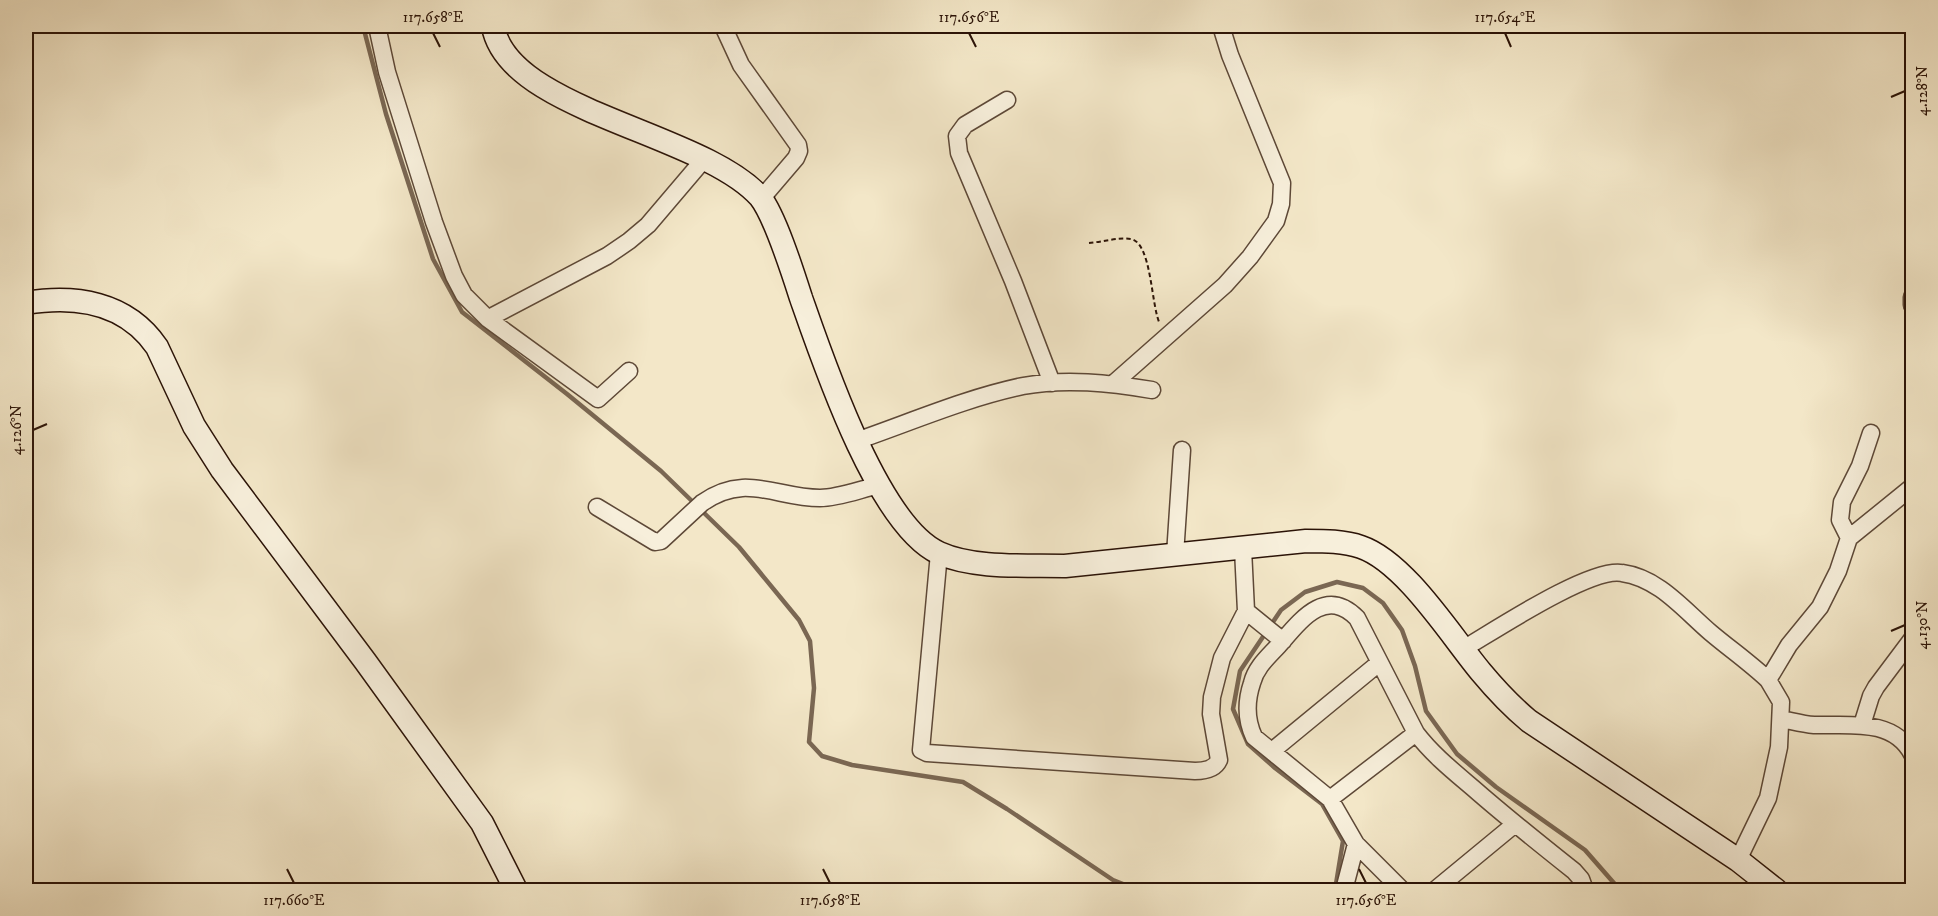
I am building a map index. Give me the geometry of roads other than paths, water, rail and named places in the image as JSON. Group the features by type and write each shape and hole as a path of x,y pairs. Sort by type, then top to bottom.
{"street":[{"path":"377,26 391,82 434,222 454,276 464,295 489,318 598,399 629,371"},
{"path":"493,26 495,38 502,51 529,78 570,100 705,158 747,185 761,199 784,250 834,388 856,441 880,485 911,532 924,544 939,553 980,562 1036,566 1065,566 1306,541 1336,542 1361,547 1377,555 1395,570 1501,695 1529,721 1738,860 1776,891"},
{"path":"723,26 741,65 800,151 761,199"},
{"path":"1114,383 1225,285 1250,257 1276,221 1281,204 1282,183 1230,55 1221,26"},
{"path":"1007,100 965,125 957,136 959,153 1013,281 1052,383"},
{"path":"489,318 607,256 629,241 648,225 705,158"},
{"path":"1912,297 1912,305"},
{"path":"26,303 58,300 95,302 108,307 150,336 195,426 222,470 365,661 482,823 516,891"},
{"path":"856,441 998,392 1025,386 1052,383 1114,383 1152,390"},
{"path":"1849,538 1840,520 1842,502 1860,466 1871,433"},
{"path":"1175,555 1182,450"},
{"path":"597,507 655,542 666,537 709,498 730,490 749,486 800,497 823,498 880,485"},
{"path":"1768,680 1789,645 1820,607 1838,571 1849,538 1912,487"},
{"path":"939,553 921,750 927,753 1194,771 1211,768 1217,765 1219,760 1211,714 1212,697 1222,658 1249,613 1243,549"},
{"path":"1463,650 1592,577 1620,572 1647,580 1678,602 1711,633 1768,680 1781,702 1779,747 1768,798 1738,860"},
{"path":"1402,891 1356,844 1330,799 1254,737 1247,716 1251,685 1256,670 1317,608 1340,606 1349,610 1357,618 1416,733 1446,765 1574,871 1581,879 1585,891"},
{"path":"1249,613 1283,640"},
{"path":"1862,725 1876,687 1912,639"},
{"path":"1272,752 1379,663"},
{"path":"1781,719 1802,724 1862,725 1891,732 1910,744"},
{"path":"1330,799 1416,733"},
{"path":"1435,891 1515,824"},
{"path":"1344,891 1356,844"}],"waterway":[{"path":"363,26 386,114 433,259 462,312 661,471 695,504"},
{"path":"701,510 739,547 799,620 810,641 814,688 809,742 822,756 852,765 963,782 1113,880 1138,890"},
{"path":"1335,890 1343,841 1322,804 1248,744 1233,709 1240,671 1281,610 1305,592 1337,582 1363,588 1383,603 1402,630 1415,666 1426,711 1457,754 1496,787 1585,850 1620,890"}]}
